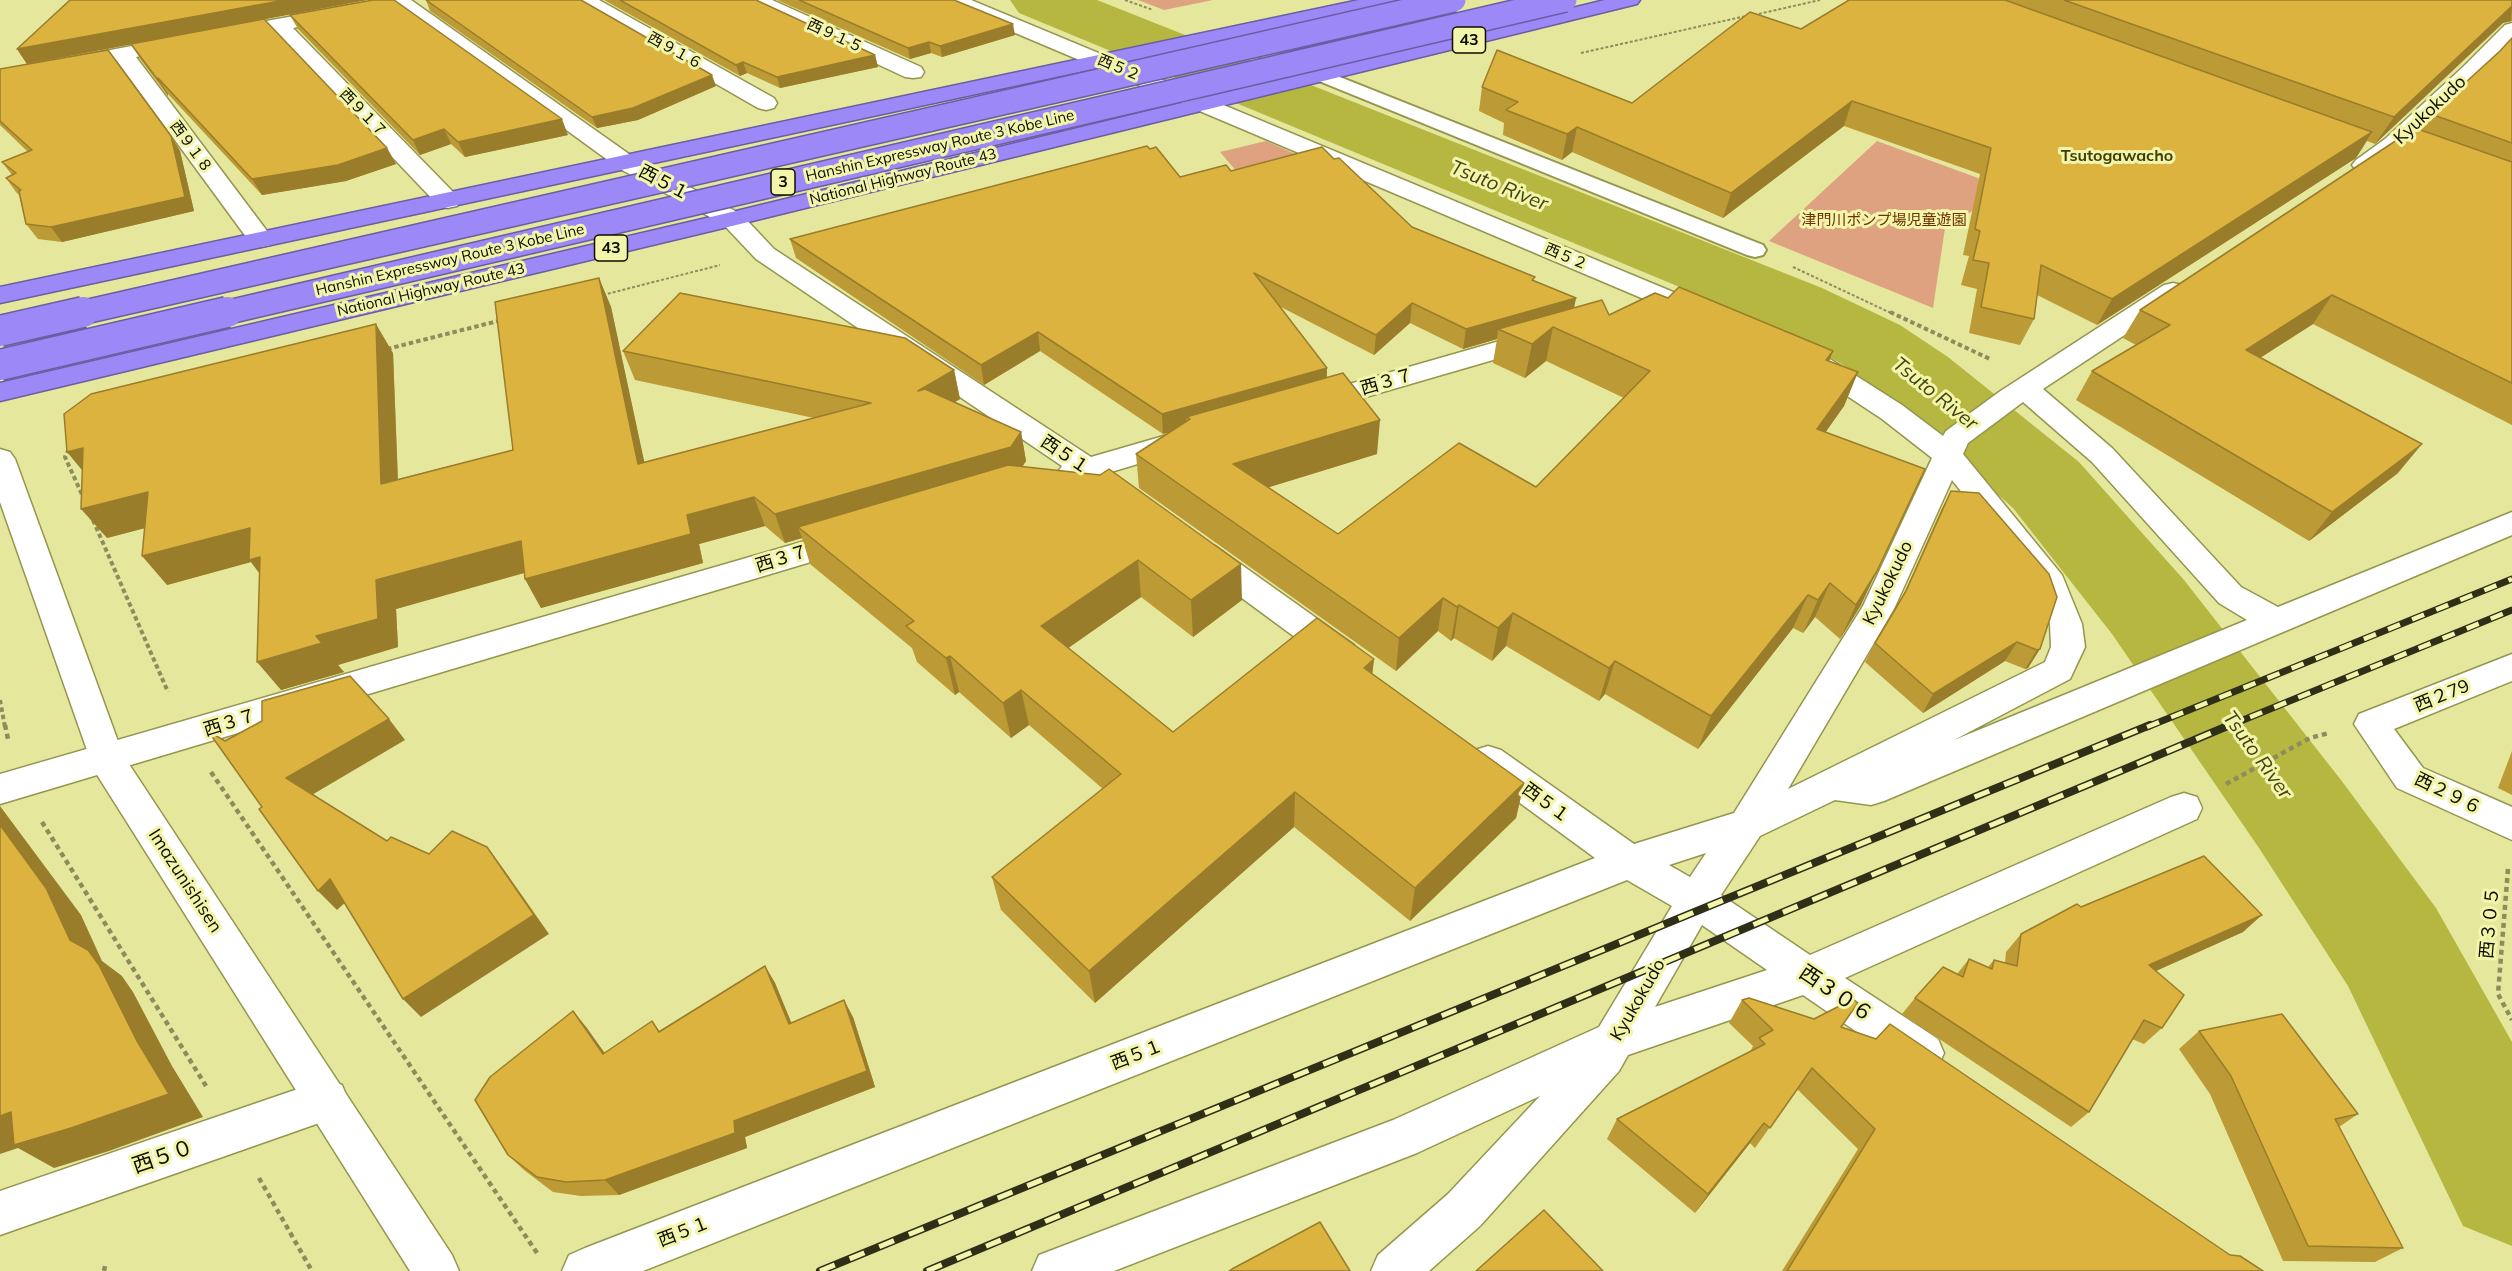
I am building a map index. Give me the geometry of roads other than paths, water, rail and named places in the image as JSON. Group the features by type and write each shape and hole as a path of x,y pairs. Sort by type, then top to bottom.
{"highway":[{"path":"0,296 628,164 1387,0"},
{"name":"Hanshin Expressway Route 3 Kobe Line","path":"0,331 1454,0"},
{"name":"Hanshin Expressway Route 3 Kobe Line","path":"0,365 1565,0"},
{"name":"National Highway Route 43","path":"0,392 732,219 1630,0"}],"street":[{"name":"西９１６","path":"584,0 766,102"},
{"name":"西９１５","path":"756,0 913,72"},
{"name":"西５２","path":"954,0 1112,60 1668,301 1712,317"},
{"name":"西５１","path":"397,2 628,164 732,219 765,254 1086,468 1154,518"},
{"path":"0,77 357,10"},
{"name":"西９１７","path":"279,25 448,201"},
{"name":"Kyukokudo","path":"2349,175 2386,150 2472,71 2512,29"},
{"name":"西９１８","path":"123,54 261,240"},
{"name":"Kyukokudo","path":"1394,1271 1464,1210 1604,1057 1696,900 1747,825 1878,609 1951,446 2017,393 2193,278"},
{"path":"1623,314 1668,301"},
{"name":"西３７","path":"1292,409 1566,330"},
{"path":"1629,862 1747,825 1828,787 2044,679 2058,670 2068,647 2066,624 2051,583 1951,446 1892,412 1798,351"},
{"path":"2017,393 2102,455 2230,595 2275,622"},
{"path":"1040,482 1212,432"},
{"name":"Imazunishisen","path":"0,459 107,760 436,1271"},
{"path":"1828,787 1871,790 2512,523"},
{"name":"西３７","path":"9,787 107,760 880,530"},
{"path":"1183,539 1367,672"},
{"name":"西２79","path":"2371,724 2512,667"},
{"name":"西２９６","path":"2371,724 2410,778 2512,824"},
{"name":"西５１","path":"1464,743 1629,862"},
{"path":"1055,1271 1402,1138 1615,1040 1808,975 2184,808"},
{"name":"西５１","path":"585,1271 1629,862"},
{"name":"西３０６","path":"1629,862 1696,900 1958,1077"},
{"name":"西５０","path":"0,1213 327,1100"}],"lane":[{"path":"1215,38 1377,99 1755,250"}],"waterway":[{"name":"Tsuto River","path":"1041,0 1793,305 1870,344 1917,376 2046,485 2148,607 2300,814 2392,947 2512,1177"}],"railway":[{"path":"2147,727 2512,579"},
{"path":"2226,727 2512,610"},
{"path":"820,1271 2150,725"},
{"path":"927,1271 2230,725"}],"district":[{"name":"Tsutogawacho","path":"2117,156"}],"park label":[{"name":"津門川ポンプ場児童遊園","path":"1884,220"}]}
